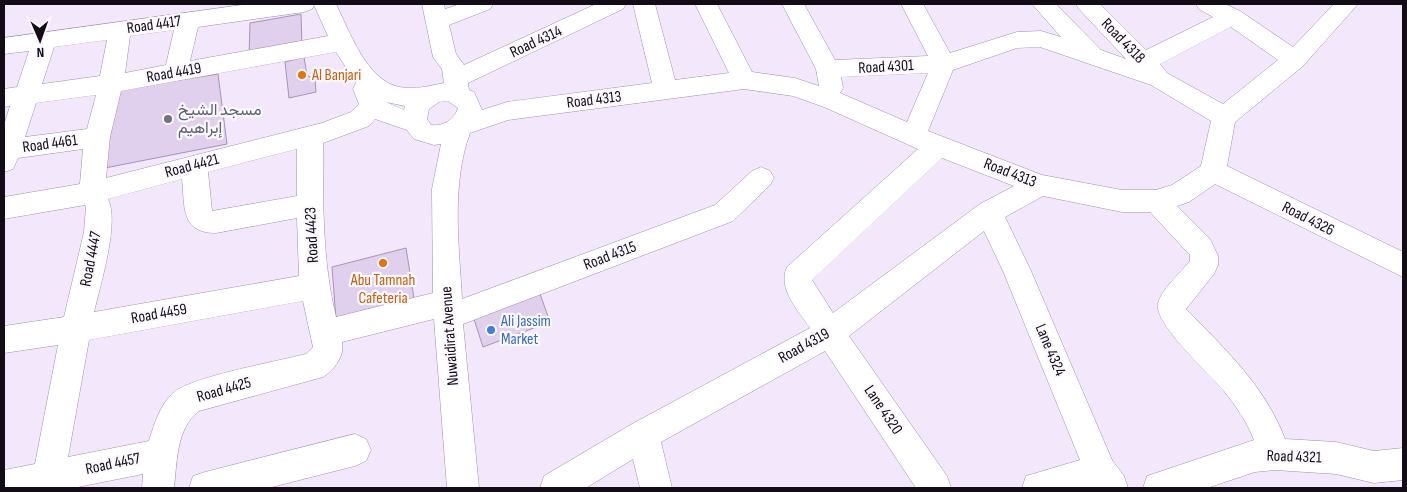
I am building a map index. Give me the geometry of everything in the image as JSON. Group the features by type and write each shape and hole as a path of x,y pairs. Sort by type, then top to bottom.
{"street":[{"name":"Road 4417","path":"4,46 120,30 176,16 304,4"},
{"path":"325,4 343,42 364,77 375,88 390,94 409,97 449,92"},
{"path":"364,77 365,92 373,105 390,116 418,126 429,134 445,134 461,126 468,119 471,111 470,104 449,92 438,72 445,57 435,13 482,4"},
{"name":"Road 4314","path":"449,92 615,4"},
{"path":"644,4 666,91"},
{"path":"706,4 744,80"},
{"path":"793,4 828,69 833,100"},
{"path":"912,4 944,64 913,136"},
{"name":"Road 4318","path":"1043,4 1094,57"},
{"name":"Road 4318","path":"1087,4 1152,71"},
{"path":"1207,4 1232,17 1295,60"},
{"path":"1213,171 1224,117 1295,60 1346,5"},
{"path":"176,16 176,72"},
{"path":"1224,117 1152,71 1232,17"},
{"name":"Road 4447","path":"47,483 76,329 98,232 99,207 92,193 97,137 111,84 120,30"},
{"name":"Road 4301","path":"828,69 944,64 1017,40 1041,40 1094,57 1152,71"},
{"path":"5,154 15,96 44,41"},
{"name":"Road 4419","path":"15,96 111,84 343,42"},
{"name":"Road 4313","path":"461,126 492,115 522,109 744,80 795,87 833,100 913,136 1040,185 1122,201 1156,201 1180,194 1213,171"},
{"path":"418,126 416,108 449,92"},
{"name":"Road 4313","path":"449,92 522,109"},
{"name":"Road 4421","path":"4,208 92,193 310,136 360,119 373,105"},
{"name":"Nuwaidirat Avenue","path":"418,126 444,183"},
{"name":"Nuwaidirat Avenue","path":"461,126 451,153 444,183 447,310 463,488"},
{"name":"Road 4423","path":"310,136 310,205 314,286 324,333"},
{"name":"Road 4461","path":"5,154 97,137"},
{"path":"830,333 799,287 797,276 938,146"},
{"path":"194,165 199,215 205,222 216,222 310,205"},
{"name":"Road 4326","path":"1213,171 1403,265"},
{"name":"Road 4315","path":"324,333 447,310 724,213 761,178"},
{"name":"Road 4319","path":"556,488 643,435 830,333 989,212 1040,185"},
{"path":"1156,201 1200,247 1204,256 1204,266 1172,303 1172,310 1176,318 1250,398 1269,434 1275,454"},
{"name":"Lane 4324","path":"989,212 1017,271 1107,479"},
{"name":"Road 4459","path":"4,339 76,329 314,286"},
{"name":"Road 4425","path":"158,488 162,454 172,417 184,402 202,394 312,367 318,364 327,353 328,347 324,333"},
{"name":"Lane 4320","path":"830,333 935,488"},
{"path":"643,435 656,488"},
{"path":"205,488 355,450"},
{"name":"Road 4457","path":"4,486 47,483 162,454"},
{"name":"Road 4321","path":"1159,488 1254,456 1275,454 1336,458 1374,467 1403,464"},
{"path":"1038,488 1107,479"}],"building":[{"path":"301,14 302,46 249,56 250,23"},
{"path":"304,57 307,75 315,80 316,92 289,98 285,62"},
{"name":"مسجد الشيخ إبراهيم","path":"218,74 227,144 105,168 116,94 124,89"},
{"path":"406,248 414,298 336,319 332,267"},
{"path":"539,291 550,322 483,347 473,316"}],"place":[{"name":"Al Banjari","path":"302,75"},
{"name":"مسجد الشيخ إبراهيم","path":"168,119"},
{"name":"Abu Tamnah Cafeteria","path":"383,263"},
{"name":"Ali Jassim Market","path":"491,330"}]}
